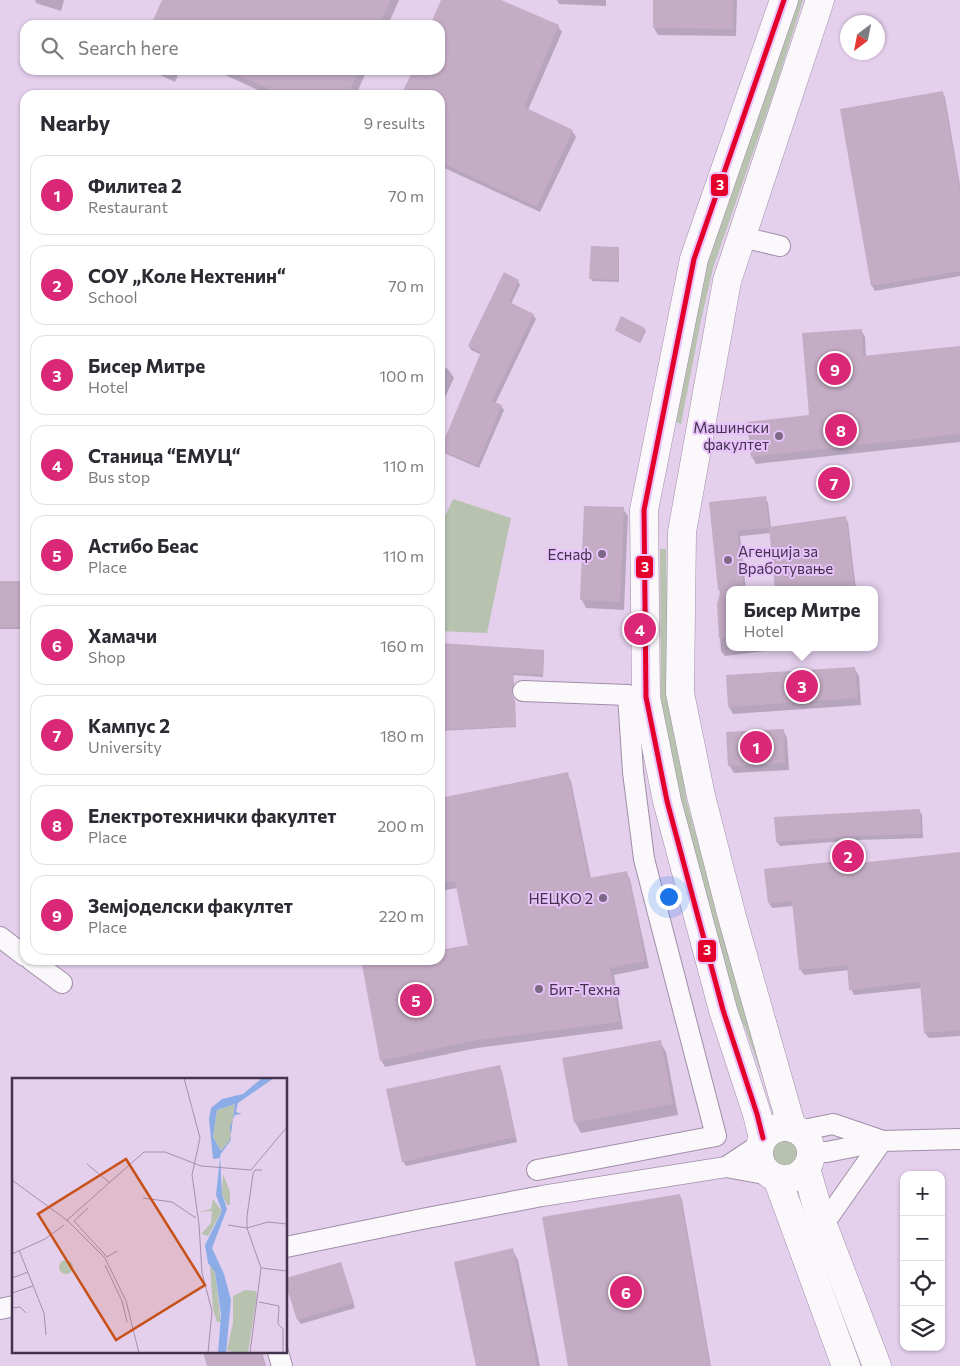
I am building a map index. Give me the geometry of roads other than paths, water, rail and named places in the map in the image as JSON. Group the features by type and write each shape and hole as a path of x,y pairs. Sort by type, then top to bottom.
{"main road":[{"path":"784,0 694,259 644,510 646,696 667,801 723,1010 757,1114 761,1142 758,1154 760,1162 764,1169 774,1176 785,1179 794,1178 802,1145"},
{"path":"820,0 727,281 682,532 680,693 701,796 756,1007 802,1145 823,1225 877,1366"},
{"path":"648,492 689,497"},
{"path":"761,1142 769,1132 776,1128 802,1145"},
{"path":"774,1176 846,1366"}],"street":[{"path":"742,237 780,246"},
{"path":"523,691 628,695 633,772 644,859 716,1136 537,1170"},
{"path":"0,938 20,952"},
{"path":"38,965 62,983"},
{"path":"802,1145 832,1124 882,1141 960,1139"},
{"path":"823,1225 882,1141"},
{"path":"726,1167 761,1142"},
{"path":"288,1247 422,1218 726,1167 774,1176"}],"place":[{"name":"Земјоделски факултет","path":"835,369"},
{"name":"Електротехнички факултет","path":"841,430"},
{"name":"Машински факултет","path":"779,436"},
{"name":"Кампус 2","path":"834,483"},
{"name":"Еснаф","path":"602,554"},
{"name":"Агенција за Вработување","path":"728,560"},
{"name":"Станица “ЕМУЦ“","path":"640,629"},
{"name":"Бисер Митре","path":"802,686"},
{"name":"Филитеа 2","path":"756,747"},
{"name":"СОУ „Коле Нехтенин“","path":"848,856"},
{"name":"НЕЦКО 2","path":"603,898"},
{"name":"Бит-Техна","path":"539,989"},
{"name":"Астибо Беас","path":"416,1000"},
{"name":"Хамачи","path":"626,1292"}]}
